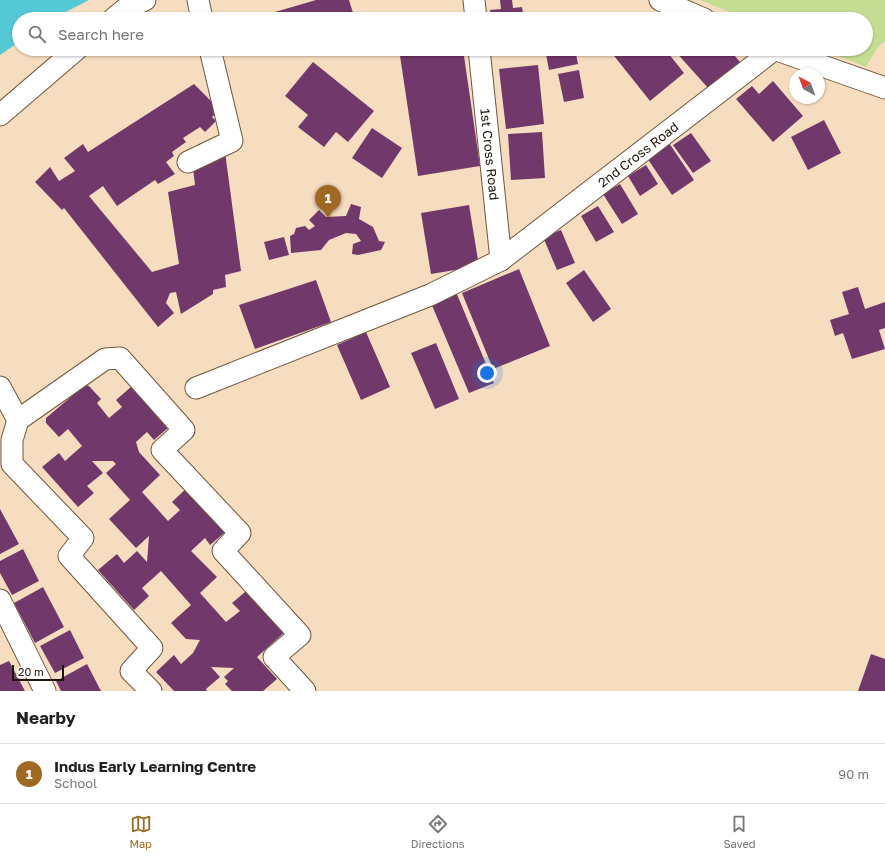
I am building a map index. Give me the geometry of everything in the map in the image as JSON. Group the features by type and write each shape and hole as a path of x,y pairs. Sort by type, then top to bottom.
{"street":[{"path":"121,12 145,0"},
{"path":"198,0 201,12"},
{"path":"474,0 475,12"},
{"path":"665,1 689,12"},
{"path":"0,115 70,56"},
{"path":"188,162 232,141 212,56"},
{"name":"1st Cross Road","path":"480,56 501,260"},
{"name":"2nd Cross Road","path":"196,388 430,295 501,260 766,56"},
{"path":"795,56 885,88"},
{"path":"151,691 131,671 152,648 69,556 82,538 12,464 6,438 18,420 105,359 120,358 184,430 162,450 240,534 224,551 300,635 274,657 305,691"},
{"path":"0,387 18,420"},
{"path":"0,600 45,691"}],"green space":[{"path":"700,0 885,0 885,41 878,47 873,55 873,12 730,12"},
{"path":"838,56 873,56 866,67"}],"water":[{"path":"0,0 89,0 66,12 12,12 12,47 0,55"}],"building":[{"path":"316,0 349,0 353,12 275,12"},
{"path":"500,0 512,0 513,8 522,7 523,12 490,12 490,10 501,9"},
{"path":"400,56 464,56 480,166 418,176"},
{"path":"546,56 576,56 578,64 549,70"},
{"path":"614,56 671,56 684,73 650,101"},
{"path":"679,56 735,56 740,62 709,89"},
{"path":"313,62 374,111 348,142 336,132 324,147 298,127 308,115 285,96"},
{"path":"538,65 544,124 506,129 499,69"},
{"path":"579,70 584,98 564,102 558,74"},
{"path":"773,81 789,100 789,104 793,104 803,116 773,142 736,99 752,86 759,94"},
{"path":"194,84 220,110 212,117 216,121 205,132 200,127 183,138 186,142 172,152 174,156 166,162 175,174 158,184 155,180 117,206 103,186 89,196 152,272 179,264 168,192 195,185 193,168 202,168 202,160 225,152 241,271 225,275 226,287 213,290 213,294 181,314 176,292 170,293 166,303 174,313 158,327 64,208 62,210 35,182 50,167 59,181 75,171 64,158 83,144 88,152"},
{"path":"824,120 841,153 808,170 791,137"},
{"path":"372,128 402,148 382,178 352,158"},
{"path":"542,132 545,178 511,180 508,134"},
{"path":"691,133 711,161 693,173 673,145"},
{"path":"669,143 694,180 672,195 647,158"},
{"path":"646,165 658,184 640,196 628,176"},
{"path":"620,184 638,214 622,224 603,194"},
{"path":"351,204 361,207 359,219 373,227 379,241 385,242 381,250 358,255 352,254 353,244 361,241 356,234 346,233 329,240 321,250 291,253 290,236 294,234 296,228 305,226 309,230 315,226 309,220 319,210 326,217 346,216"},
{"path":"469,205 479,266 431,274 421,213"},
{"path":"598,206 614,232 596,242 581,216"},
{"path":"561,230 575,263 557,270 543,237"},
{"path":"284,237 289,255 269,260 264,242"},
{"path":"519,269 550,346 493,369 462,293"},
{"path":"584,270 611,309 593,322 566,283"},
{"path":"316,280 331,322 255,349 239,305"},
{"path":"858,287 865,309 885,302 885,328 879,330 885,349 852,359 843,333 835,336 830,320 849,314 842,292"},
{"path":"456,292 494,383 469,393 431,303"},
{"path":"366,332 390,387 361,400 337,345"},
{"path":"436,343 459,399 435,409 411,353"},
{"path":"85,385 89,386 101,399 97,403 109,418 122,407 116,400 132,386 169,427 154,440 147,432 136,442 139,452 160,475 142,492 168,521 180,510 172,502 191,484 230,528 210,545 205,538 191,551 217,577 200,593 226,622 240,611 232,603 251,587 288,629 257,657 277,679 263,691 232,691 225,684 228,681 224,677 234,668 211,667 220,677 206,689 207,691 174,691 156,672 174,655 181,664 193,653 200,640 186,639 171,623 191,605 161,571 142,588 149,596 134,610 98,570 117,554 124,563 137,551 147,562 149,536 136,548 109,519 130,500 106,473 116,464 113,461 92,461 103,473 87,486 94,493 78,507 42,467 59,453 65,461 82,446 68,429 59,437 46,423 46,418"},
{"path":"0,509 19,544 0,554"},
{"path":"23,549 39,581 12,595 0,573 0,561"},
{"path":"43,587 64,627 35,643 14,603"},
{"path":"70,630 84,658 55,673 40,646"},
{"path":"871,654 885,659 885,691 858,691"},
{"path":"9,661 25,691 0,691 0,665"},
{"path":"87,664 101,691 61,691 56,681"}],"place":[{"name":"Indus Early Learning Centre","path":"328,218"}]}
